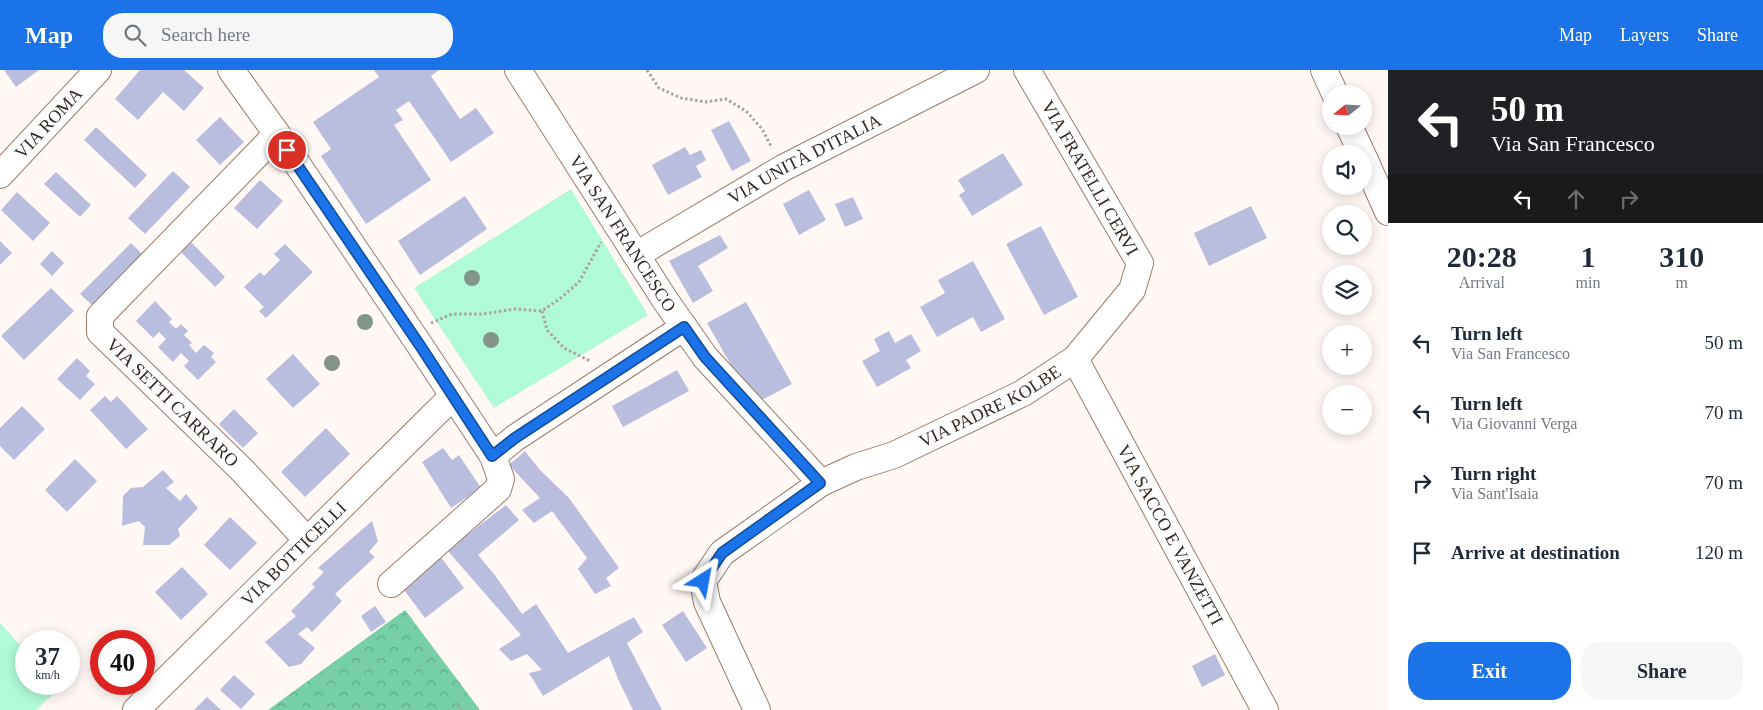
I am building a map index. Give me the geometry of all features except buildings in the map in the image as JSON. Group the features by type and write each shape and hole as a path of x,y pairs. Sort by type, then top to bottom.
{"street":[{"name":"VIA ROMA","path":"0,175 98,70"},
{"path":"231,70 277,134 453,396 492,456 501,479 498,489 391,584"},
{"name":"VIA SAN FRANCESCO","path":"518,70 613,219 705,357 820,483"},
{"name":"VIA UNITÀ D'ITALIA","path":"636,254 783,168 976,70"},
{"name":"VIA FRATELLI CERVI","path":"1026,70 1140,263 1132,290"},
{"path":"1324,70 1330,85"},
{"name":"VIA SETTI CARRARO","path":"277,134 100,316 100,332 242,470 306,540"},
{"path":"1372,176 1388,212"},
{"name":"VIA PADRE KOLBE","path":"820,483 856,467 894,455 1024,393 1075,359 1132,290"},
{"path":"492,456 515,438 684,327"},
{"name":"VIA SACCO E VANZETTI","path":"1075,359 1265,710"},
{"name":"VIA BOTTICELLI","path":"140,706 453,396"},
{"path":"757,710 707,602 703,581 722,553 820,483"}],"path":[{"path":"647,70 659,88 681,98 706,102 726,99 746,111 762,129 783,168"},
{"path":"412,334 438,319 452,314 483,314 515,309 542,311 579,282 613,219"},
{"path":"542,311 547,330 564,348 613,373"},
{"path":"458,705 462,710"}],"green space":[{"path":"571,189 648,315 494,408 414,288"},
{"path":"405,610 480,710 268,710"},
{"path":"0,623 15,640 15,695 52,695 36,710 0,710"}],"route":[{"path":"287,150 421,347 492,456 515,438 684,327 705,357 820,483 722,553 703,581"}]}
